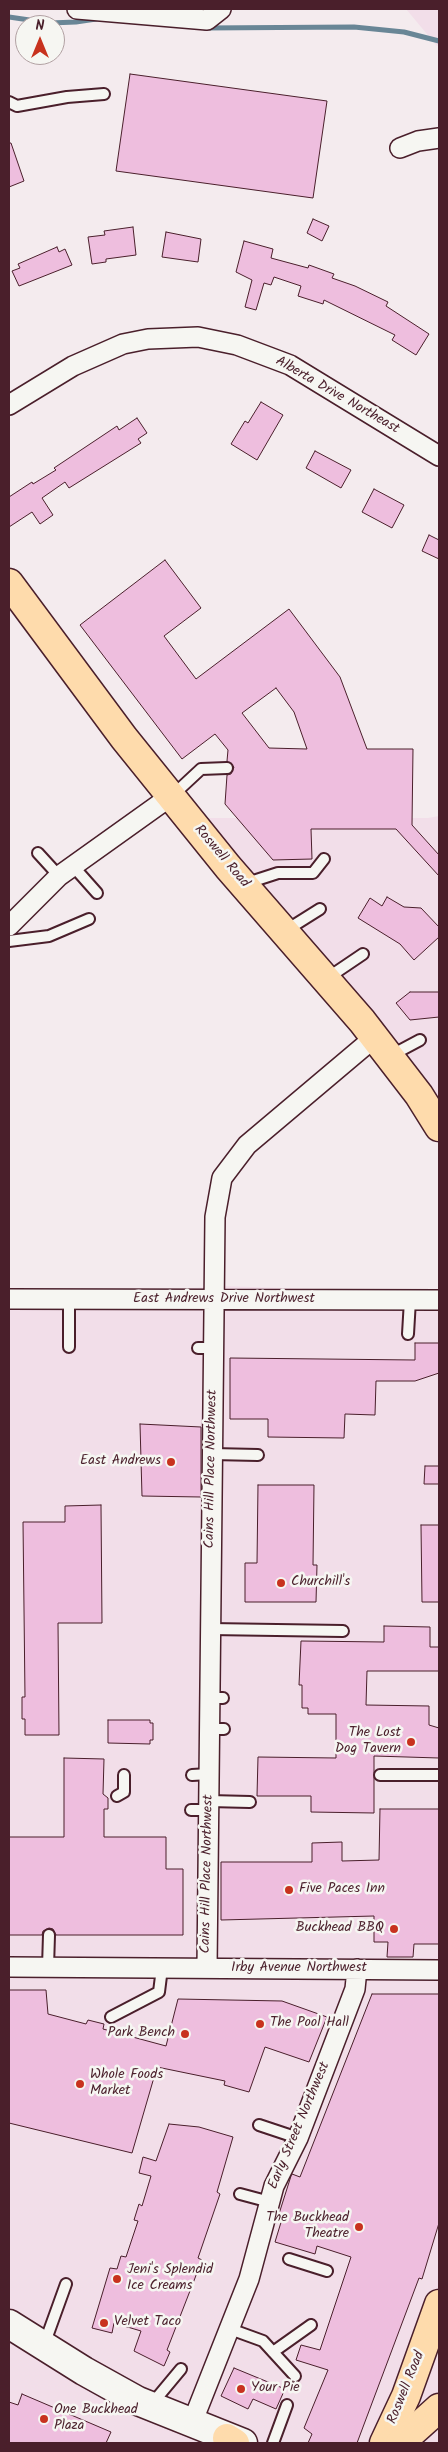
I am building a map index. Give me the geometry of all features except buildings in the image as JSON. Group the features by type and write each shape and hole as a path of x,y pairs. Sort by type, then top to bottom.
{"main road":[{"name":"Roswell Road","path":"9,583 118,731 243,884 326,979 382,1047 419,1095 439,1127"},
{"name":"Roswell Road","path":"384,2443 406,2396 439,2304"},
{"path":"9,2324 84,2371 150,2406 235,2441"},
{"path":"400,2443 439,2408"}],"street":[{"path":"77,9 207,20 221,9"},
{"path":"400,148 418,141 439,138"},
{"name":"Alberta Drive Northeast","path":"9,406 73,366 123,344 148,339 198,338 237,345 290,365 439,456"},
{"path":"9,926 66,871 171,796"},
{"name":"Cains Hill Place Northwest","path":"207,1968 203,1807 200,1774 217,1729 217,1698 216,1660 210,1629 212,1454 206,1348 214,1300 215,1217 222,1178 247,1145 382,1047"},
{"name":"East Andrews Drive Northwest","path":"9,1299 439,1300"},
{"name":"Irby Avenue Northwest","path":"9,1967 439,1970"},
{"name":"Early Street Northwest","path":"192,2423 249,2279 274,2186 298,2138 356,1989 357,1969"}],"lane":[{"path":"9,102 17,106 67,97 104,94"},
{"path":"171,796 201,769 227,768"},
{"path":"38,853 97,893"},
{"path":"243,884 278,873 313,873 324,859"},
{"path":"284,931 320,909"},
{"path":"9,942 49,936 89,920"},
{"path":"326,979 363,954"},
{"path":"382,1047 420,1040"},
{"path":"69,1299 69,1347"},
{"path":"408,1334 410,1300"},
{"path":"212,1454 258,1455"},
{"path":"210,1629 343,1631"},
{"path":"117,1796 124,1792 124,1775"},
{"path":"380,1775 439,1775"},
{"path":"203,1807 250,1802"},
{"path":"48,1967 49,1935"},
{"path":"439,1963 439,1970"},
{"path":"111,2018 159,1992 162,1968"},
{"path":"259,2125 298,2138"},
{"path":"240,2194 270,2202"},
{"path":"289,2259 328,2271"},
{"path":"43,2346 66,2284"},
{"path":"273,2352 311,2325"},
{"path":"230,2329 263,2341 296,2376"},
{"path":"150,2406 181,2369"},
{"path":"273,2443 287,2405"}],"shaded area":[{"path":"406,9 439,9 439,45 437,46"},
{"path":"439,816 439,1143 410,1085 191,818 428,818"},
{"path":"220,1286 439,1293 439,2443 9,2443 9,1302"}],"waterway":[{"path":"9,17 50,23 96,19"},
{"path":"204,28 354,27 404,32 439,41"}],"place":[{"name":"East Andrews","path":"171,1462"},
{"name":"Churchill's","path":"281,1583"},
{"name":"The Lost Dog Tavern","path":"411,1742"},
{"name":"Five Paces Inn","path":"289,1890"},
{"name":"Buckhead BBQ","path":"394,1929"},
{"name":"The Pool Hall","path":"260,2024"},
{"name":"Park Bench","path":"185,2034"},
{"name":"Whole Foods Market","path":"80,2084"},
{"name":"The Buckhead Theatre","path":"359,2227"},
{"name":"Jeni's Splendid Ice Creams","path":"117,2279"},
{"name":"Velvet Taco","path":"104,2323"},
{"name":"Your Pie","path":"241,2389"},
{"name":"One Buckhead Plaza","path":"44,2419"}]}
